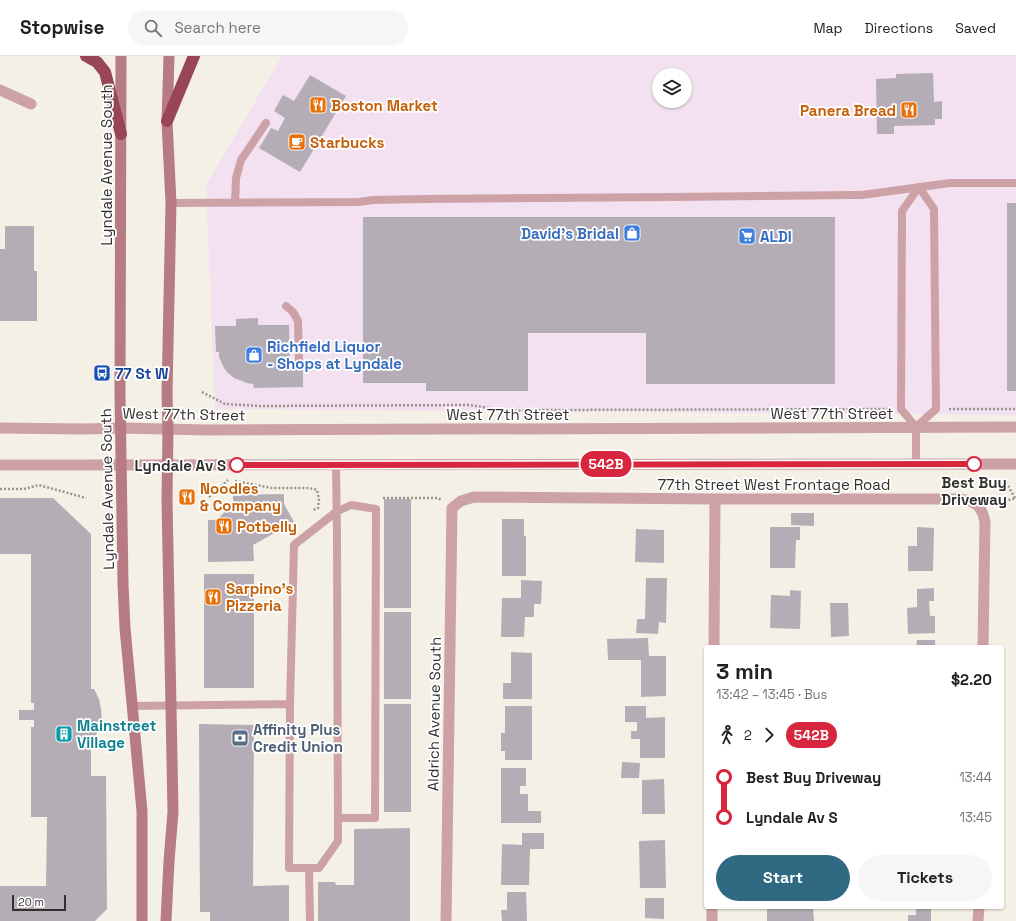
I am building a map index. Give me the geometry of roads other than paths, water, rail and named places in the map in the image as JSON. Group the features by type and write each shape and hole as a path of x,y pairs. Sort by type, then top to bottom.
{"highway":[{"path":"86,56 97,62 105,72 121,134"},
{"path":"167,121 194,56"}],"main road":[{"name":"Lyndale Avenue South","path":"121,56 120,393 123,584 125,628 142,811 142,921"},
{"path":"166,921 168,861 173,812 167,499 167,393 171,203 167,121 169,56"}],"street":[{"path":"0,90 31,104"},
{"name":"West 77th Street","path":"0,428 230,430 1016,427"},
{"path":"0,464 1016,464"},
{"name":"77th Street West Frontage Road","path":"452,508 461,501 474,497 714,499 959,498 968,500 977,505 983,512 985,522 983,645"},
{"path":"714,499 714,645"},
{"name":"Aldrich Avenue South","path":"446,921 452,508"},
{"path":"712,909 712,921"},
{"path":"978,921 979,909"}],"lane":[{"path":"235,203 236,178 241,160 266,123"},
{"path":"171,203 862,195 919,186 950,183 1016,184"},
{"path":"916,427 936,409 934,209 919,186"},
{"path":"916,464 916,427 901,409 902,211 919,186"},
{"path":"286,306 293,312 298,321 299,364"},
{"path":"336,465 336,512 338,841 319,868 289,868 290,704 294,544 336,512 351,505 376,508 375,818 338,818"},
{"path":"132,706 290,704"},
{"path":"310,868 310,921"}],"place":[{"name":"Boston Market","path":"318,105"},
{"name":"Panera Bread","path":"909,110"},
{"name":"Starbucks","path":"297,142"},
{"name":"David's Bridal","path":"632,233"},
{"name":"ALDI","path":"747,236"},
{"name":"Richfield Liquor - Shops at Lyndale","path":"254,355"},
{"name":"77 St W","path":"102,373"},
{"name":"Best Buy Driveway","path":"974,464"},
{"name":"Lyndale Av S","path":"237,465"},
{"name":"Noodles & Company","path":"187,497"},
{"name":"Potbelly","path":"224,526"},
{"name":"Sarpino's Pizzeria","path":"213,597"},
{"name":"Mainstreet Village","path":"64,734"},
{"name":"Affinity Plus Credit Union","path":"240,738"}]}
